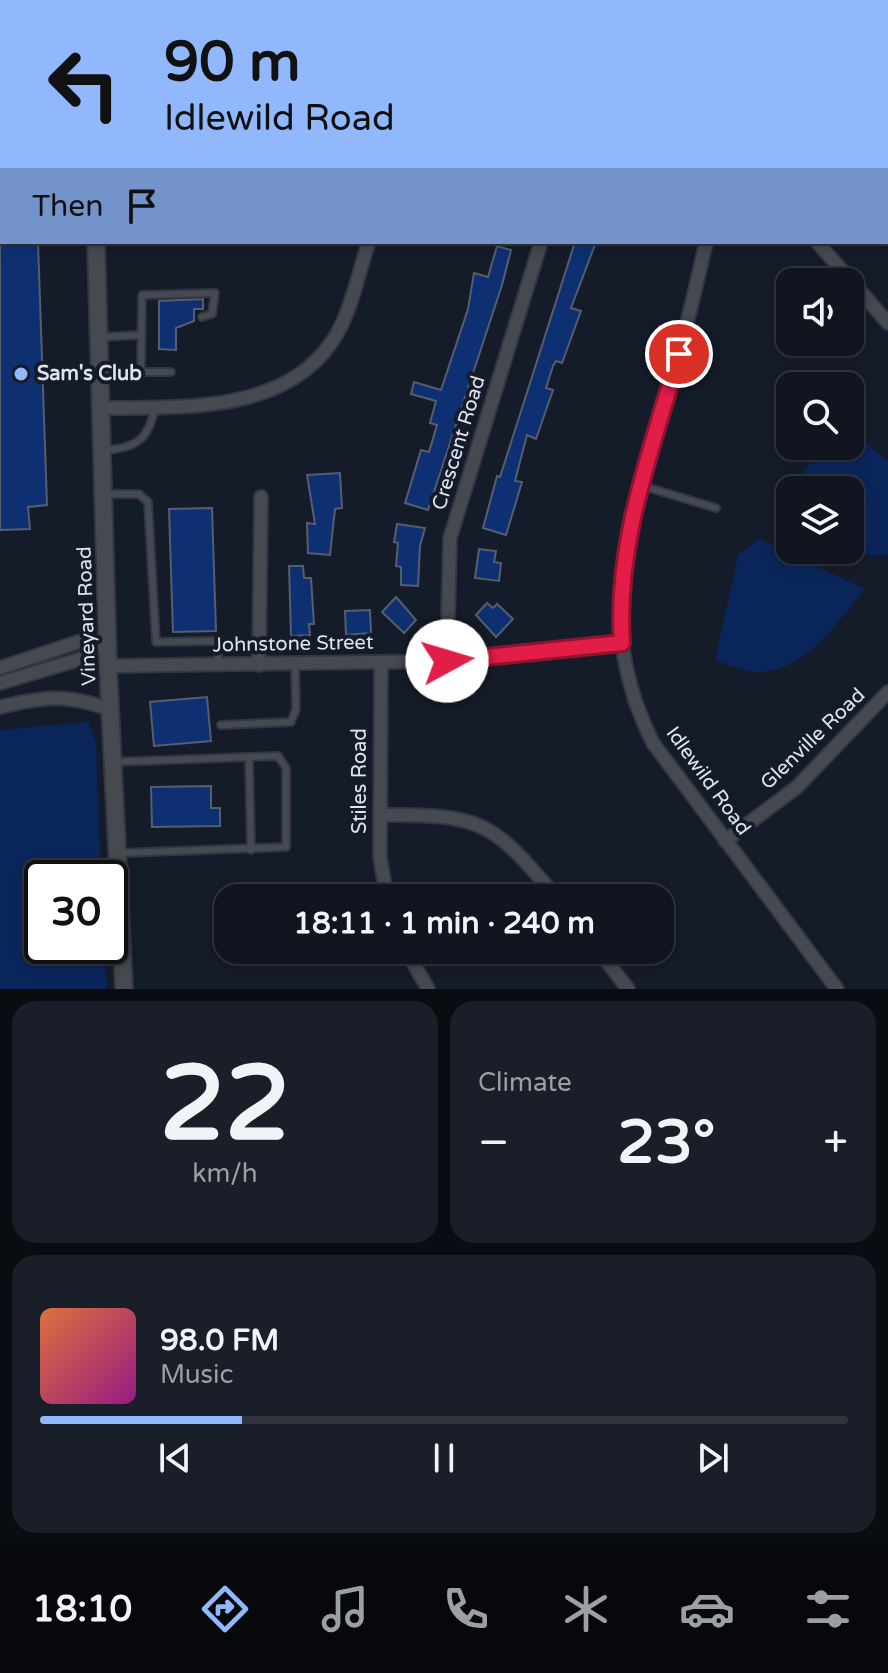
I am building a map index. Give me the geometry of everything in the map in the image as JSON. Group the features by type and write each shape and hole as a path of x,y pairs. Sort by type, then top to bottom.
{"street":[{"name":"Vineyard Road","path":"96,244 103,494 101,643 108,666 124,989"},
{"path":"100,408 217,405 247,398 307,368 324,353 340,328 368,244"},
{"name":"Crescent Road","path":"447,661 450,538 540,244"},
{"name":"Idlewild Road","path":"706,244 693,303 622,561 622,643 638,713 653,743 837,989"},
{"path":"819,244 888,323"},
{"path":"259,665 261,497"},
{"path":"0,668 87,639 101,643"},
{"path":"0,683 84,658 101,643"},
{"name":"Johnstone Street","path":"108,666 447,661 622,643"},
{"name":"Stiles Road","path":"381,663 380,857 385,884"},
{"name":"Glenville Road","path":"725,841 797,787 888,692"},
{"path":"0,707 37,698 72,696 110,709"},
{"path":"380,815 439,815 486,828 511,844 545,884"},
{"path":"414,964 428,989"},
{"path":"609,964 628,989"}],"lane":[{"path":"171,372 141,372 142,295 215,293 212,314 202,317"},
{"path":"98,337 140,335"},
{"path":"102,451 124,449 142,442 151,427 155,407"},
{"path":"641,485 716,508"},
{"path":"103,494 139,494 148,502 156,642 213,641 218,646 218,666"},
{"path":"221,725 291,722 296,709 295,664"},
{"path":"113,762 278,756 283,761 288,841 280,849 117,853"},
{"path":"249,757 251,850"}],"shaded area":[{"path":"864,441 888,462 888,555 864,555 864,476 801,476 812,460 864,460"},
{"path":"759,539 776,547 776,564 812,564 865,589 819,643 791,664 757,672 741,669 715,660 738,555"},
{"path":"88,722 96,743 100,860 24,860 24,964 105,964 107,989 0,989 0,730"}],"building":[{"name":"Sam's Club","path":"0,244 38,244 47,505 28,507 30,529 0,530"},
{"path":"574,244 595,244 571,308 581,311 562,363 556,361 553,366 546,388 553,390 536,439 527,435 515,481 522,482 506,535 483,528 497,476 500,477"},
{"path":"497,246 511,250 502,285 428,510 405,503 421,450 429,452 437,425 430,423 436,401 411,394 414,382 441,390 468,309 474,273 488,277"},
{"path":"203,299 203,309 194,309 194,321 176,328 176,350 159,349 159,301"},
{"path":"340,473 342,508 335,509 330,555 308,553 307,523 315,524 307,475"},
{"path":"212,508 216,631 173,632 169,509"},
{"path":"397,524 425,528 420,546 418,586 401,585 401,567 396,566 398,543 394,542"},
{"path":"479,549 496,551 494,562 501,563 499,581 475,578"},
{"path":"289,566 303,566 304,578 311,578 314,624 309,624 310,635 291,636"},
{"path":"396,597 416,620 404,633 382,612"},
{"path":"487,603 493,608 497,604 513,619 496,637 476,615"},
{"path":"370,610 371,633 346,635 345,611"},
{"path":"207,697 211,741 154,746 150,702"},
{"path":"211,786 211,808 220,808 220,826 152,827 151,787"}],"place":[{"name":"Sam's Club","path":"21,374"}],"route":[{"path":"447,661 622,643 622,561 628,527 679,354"}]}
